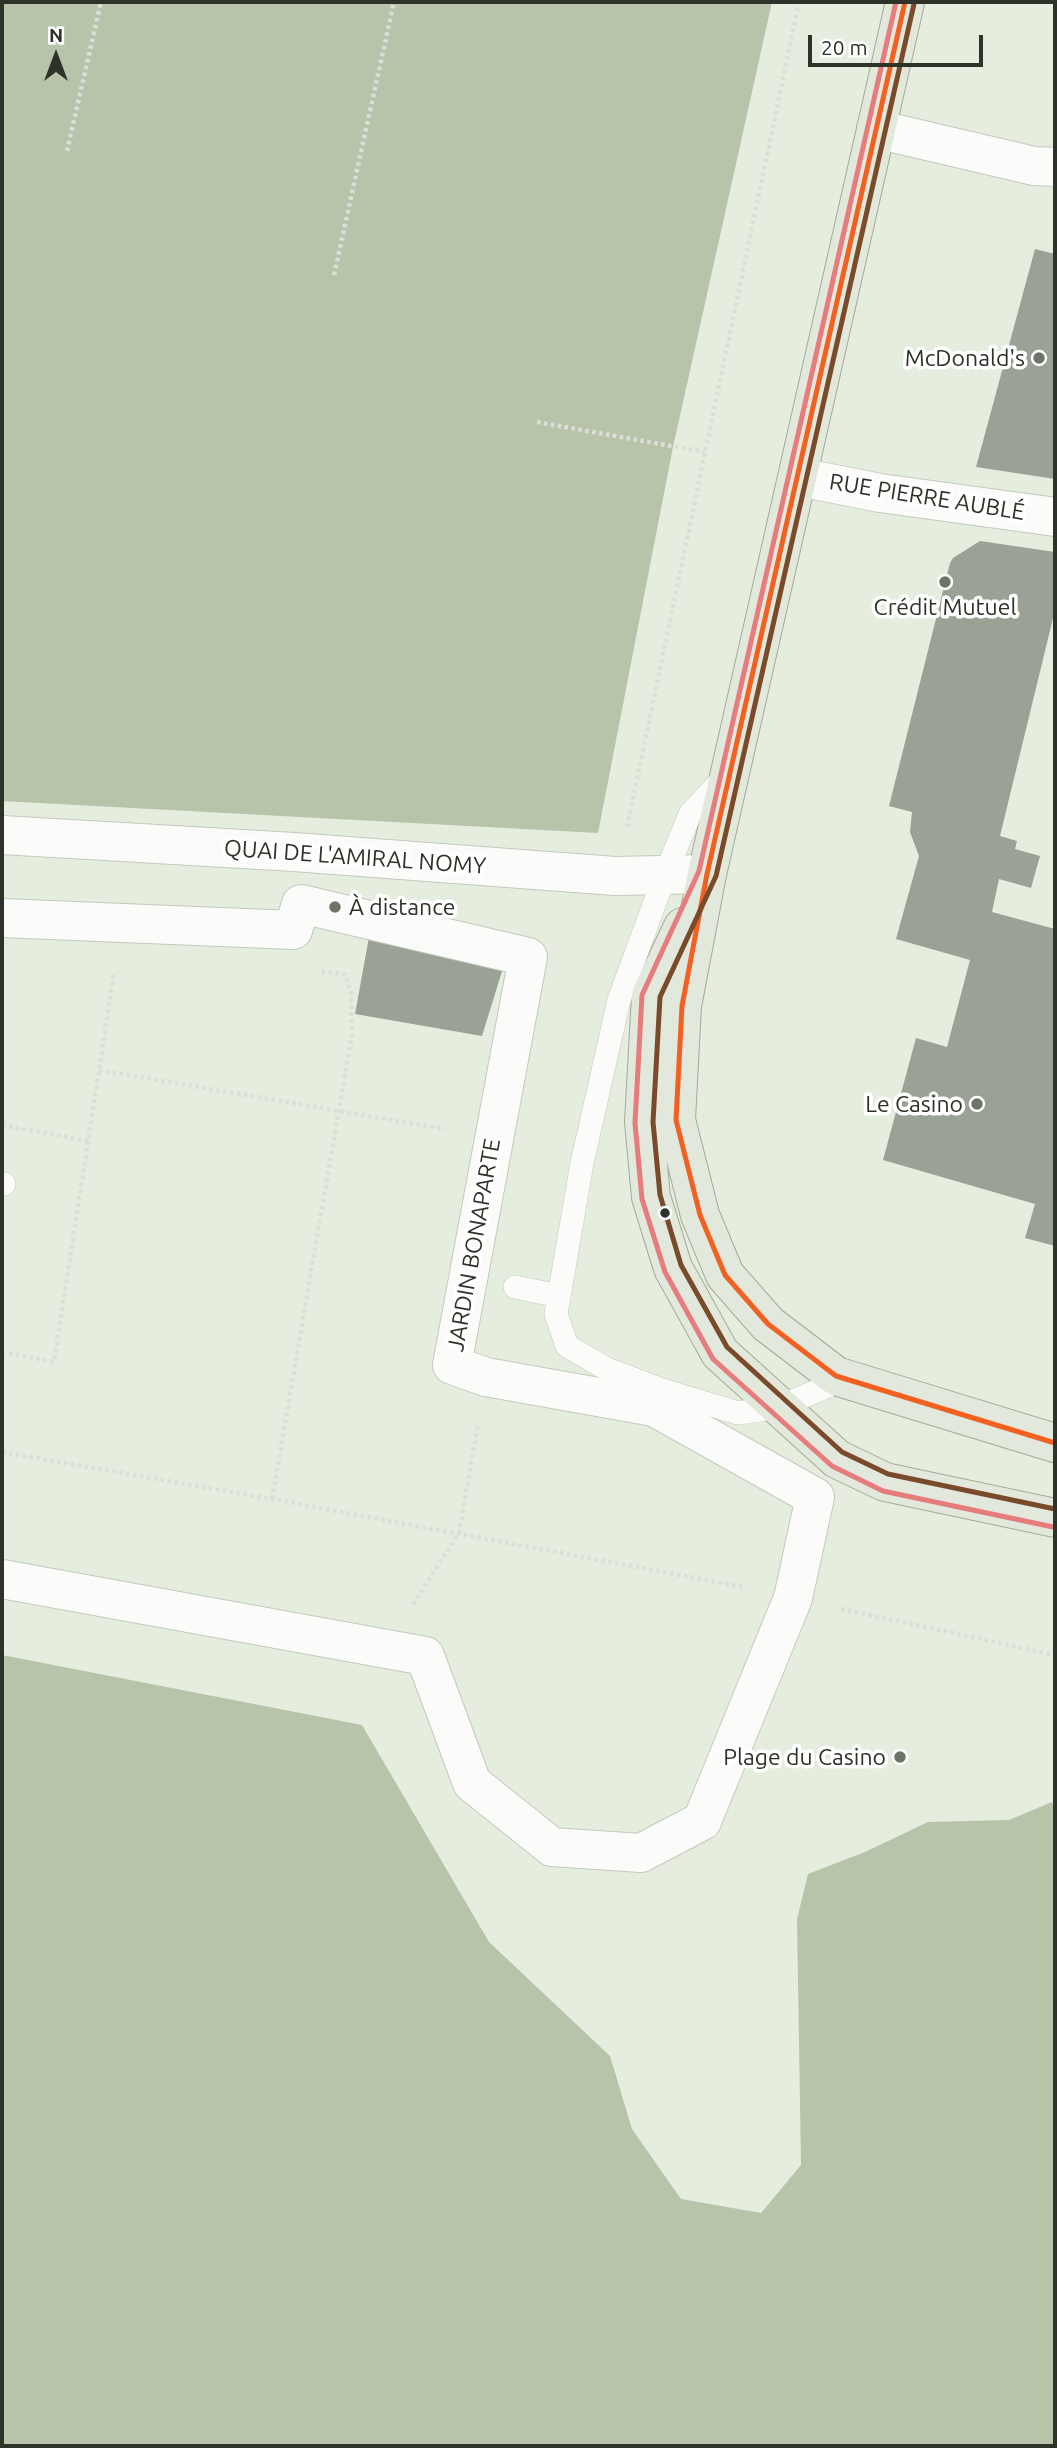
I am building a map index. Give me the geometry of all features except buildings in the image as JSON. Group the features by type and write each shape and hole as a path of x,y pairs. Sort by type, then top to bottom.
{"main road":[{"path":"905,2 707,874 682,1006 676,1120 700,1215 725,1275 768,1324 836,1376 1055,1443"},
{"path":"707,874 651,995 644,1122 651,1197 673,1268 720,1353 837,1459 885,1482 1055,1518"}],"street":[{"path":"876,130 1034,166 1055,167"},
{"name":"RUE PIERRE AUBLÉ","path":"799,477 880,493 1055,517"},
{"name":"QUAI DE L'AMIRAL NOMY","path":"2,835 294,852 615,876 707,874"},
{"name":"JARDIN BONAPARTE","path":"2,918 293,930 301,904 528,957 452,1365 486,1377 654,1407 815,1497 793,1598 702,1821 642,1853 552,1847 472,1783 425,1656 2,1579"}],"lane":[{"path":"732,769 690,814 619,1000 582,1163 556,1314 567,1346 607,1369 662,1390 738,1413 779,1407 826,1387 836,1376"},
{"path":"515,1287 559,1296"}],"path":[{"path":"67,151 101,2"},
{"path":"334,275 394,2"},
{"path":"615,876 627,830 799,2"},
{"path":"537,422 705,452"},
{"path":"2,1352 54,1362 115,968"},
{"path":"272,1499 352,1034 351,993 345,974 318,972"},
{"path":"99,1069 494,1138"},
{"path":"2,1125 88,1142"},
{"path":"459,1533 486,1377"},
{"path":"2,1452 459,1533 793,1598 1055,1656"}],"shaded area":[{"path":"2,2 772,2 673,447 598,833 2,801"},
{"path":"2,1655 362,1725 489,1942 610,2056 632,2129 681,2199 761,2213 801,2165 797,1919 808,1874 865,1852 928,1822 1009,1820 1052,1802 1055,1810 1055,2446 2,2446"}],"transit line":[{"path":"896,2 699,871 642,995 635,1123 642,1199 665,1272 713,1359 832,1466 883,1491 1053,1527"},
{"path":"905,2 707,874 682,1006 676,1120 700,1215 725,1275 768,1324 836,1376 1055,1443"},
{"path":"914,4 716,876 660,997 653,1122 660,1195 681,1265 727,1347 842,1452 888,1474 1055,1509"}],"place":[{"name":"McDonald's","path":"1039,358"},
{"name":"Crédit Mutuel","path":"945,582"},
{"name":"À distance","path":"335,907"},
{"name":"Le Casino","path":"977,1104"},
{"name":"Plage du Casino","path":"900,1757"}]}
